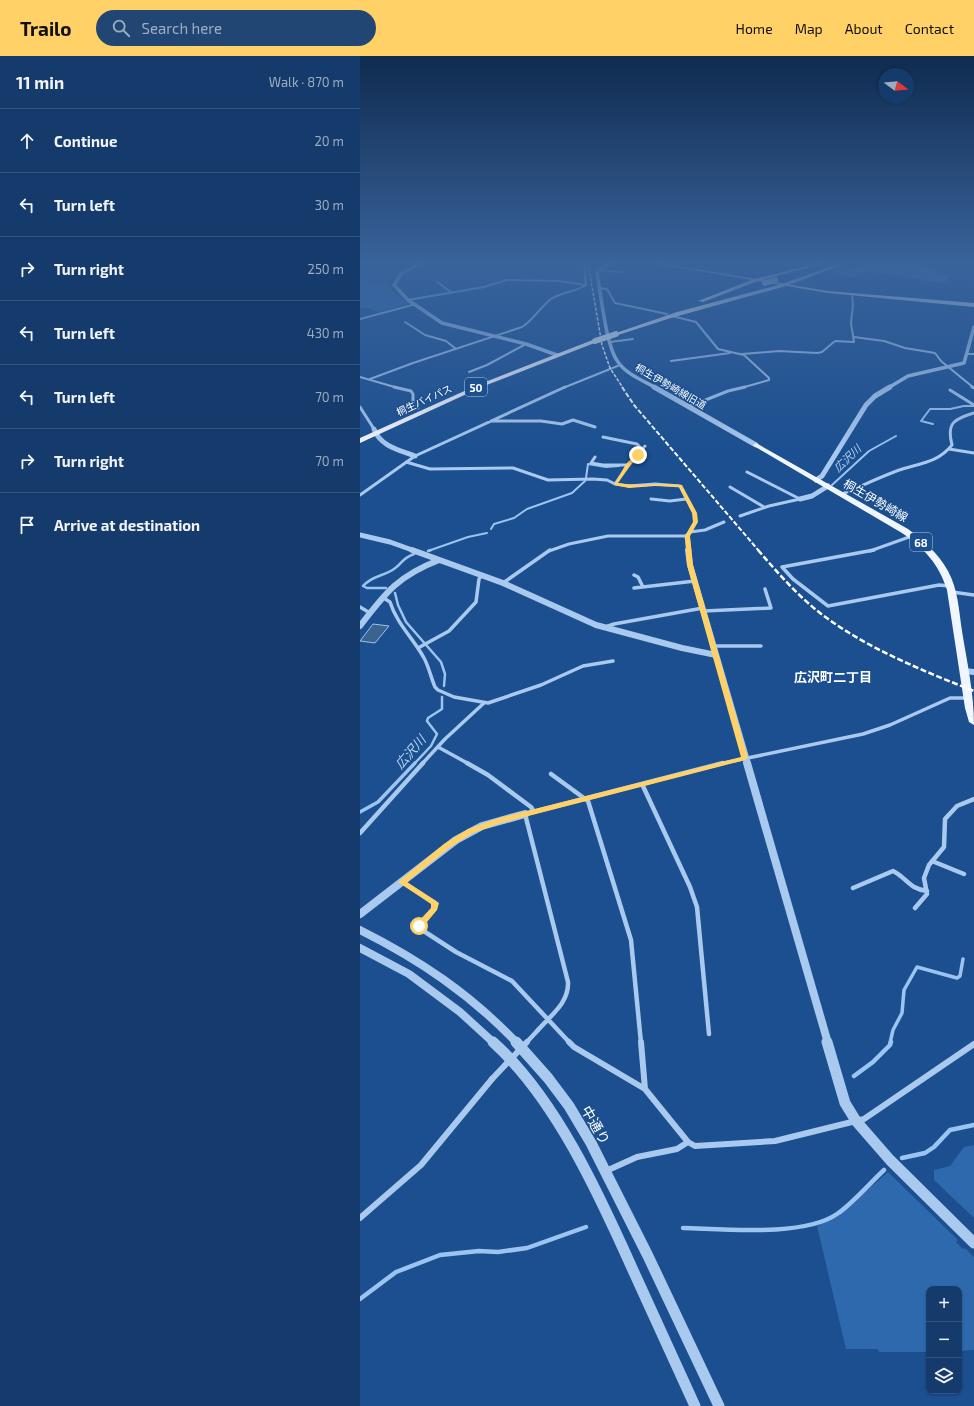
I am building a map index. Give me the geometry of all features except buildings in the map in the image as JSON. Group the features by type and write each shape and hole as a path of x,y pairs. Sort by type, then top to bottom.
{"highway":[{"name":"桐生バイパス","path":"360,441 374,431 418,408 555,354 636,326"},
{"name":"桐生バイパス","path":"360,436 555,354"}],"main road":[{"name":"桐生伊勢崎線","path":"756,445 912,536 926,547 937,560 951,589 968,698 974,722"}],"street":[{"path":"411,326 425,335 446,341 456,349"},
{"path":"453,326 526,344 555,354"},
{"path":"370,379 495,337 523,326"},
{"name":"桐生伊勢崎線旧道","path":"607,326 613,354 620,365 633,375 756,445"},
{"path":"699,326 718,350 742,354 779,351 820,352 835,341 854,342 852,326"},
{"path":"816,480 822,476 848,432 866,405 872,399 908,376 950,368 964,363 968,354 974,327"},
{"path":"854,336 884,341 905,348 934,353 939,360 974,388"},
{"path":"610,342 633,339"},
{"path":"469,372 487,365 526,344"},
{"path":"671,361 732,352"},
{"path":"688,406 728,391 769,380 768,376 742,354"},
{"path":"968,354 974,354"},
{"path":"360,495 415,456 582,379 620,365"},
{"path":"360,377 411,391 413,394 414,405 418,408"},
{"path":"950,390 974,405"},
{"path":"360,407 374,431 383,442 415,456"},
{"path":"842,494 904,468 927,464 940,457 952,445 949,434 954,421 958,418 974,413"},
{"path":"490,421 541,421 562,424 573,420 595,427"},
{"path":"603,437 637,444 643,450"},
{"path":"616,484 628,465 645,446"},
{"path":"949,449 974,453"},
{"path":"594,457 591,463 603,465 628,465"},
{"path":"406,462 430,469 513,468 548,480 593,479 607,480 616,484 629,486 655,484 680,486 694,513 695,518 689,534 690,565 694,582 714,646 842,1096 850,1113 890,1160 974,1243"},
{"path":"747,472 800,499"},
{"path":"740,516 764,507 812,496 828,486"},
{"path":"730,487 764,507"},
{"path":"651,500 670,501 686,499"},
{"path":"503,583 552,549 569,544 608,536 689,534 705,530 724,522"},
{"path":"360,535 385,540 482,575 579,618 604,627 682,648 716,655"},
{"path":"912,536 871,551 782,567 793,579 828,606 940,585 973,594"},
{"path":"360,626 382,597 405,576 439,560"},
{"path":"418,648 449,631 476,602 479,579 482,575"},
{"path":"634,575 638,577 643,587"},
{"path":"634,588 694,582"},
{"path":"604,627 614,624 703,610 771,608 765,589"},
{"path":"382,597 390,602 393,612 404,631 418,648 424,658 433,683 438,690 454,697 484,703 493,702 538,686 583,666 613,661"},
{"path":"360,607 370,613"},
{"path":"714,646 761,646"},
{"path":"964,671 974,672"},
{"path":"360,914 446,846 482,826 745,758 862,734 890,725 950,698 968,698"},
{"path":"360,833 454,730 484,703"},
{"path":"438,747 488,775 531,807 534,812"},
{"path":"551,774 586,799 589,804 631,940 645,1089"},
{"path":"642,784 690,887 697,907 709,1034"},
{"path":"915,908 926,897 927,891 924,878 927,869 944,847 944,826 947,816 957,806 974,799"},
{"path":"360,1218 421,1165 492,1079 548,1019 567,995 568,984 564,964 554,932 543,880 525,814"},
{"path":"932,861 964,874"},
{"path":"853,888 893,871 896,872 910,887 927,891"},
{"path":"402,882 435,903 435,908 420,924 419,928 456,952 512,981 574,1047 645,1089 688,1142 700,1147 776,1141 856,1121 873,1114 974,1044"},
{"name":"中通り","path":"360,930 404,952 438,972 468,996 500,1025 536,1064 570,1108 606,1171 719,1406"},
{"path":"360,948 409,974 469,1019 502,1050 535,1089 572,1145 611,1220 695,1406"},
{"path":"606,1171 637,1156 677,1149 688,1142"}],"shaded area":[{"path":"373,624 389,626 375,643 360,641"},
{"path":"974,1145 974,1218 934,1180 934,1170 950,1166 964,1147"},
{"path":"888,1172 958,1240 956,1242 974,1257 974,1350 962,1351 962,1286 926,1286 926,1352 879,1352 878,1349 846,1349 817,1226 838,1216"}],"waterway":[{"path":"933,424 921,421 930,409 950,409 964,406 974,406"},
{"name":"広沢川","path":"832,485 869,451 896,436"},
{"path":"586,478 588,464 606,467 619,466"},
{"path":"491,529 494,524 514,518 527,509 572,493 585,481"},
{"name":"広沢川","path":"431,550 428,551 468,537 487,533"},
{"name":"広沢川","path":"386,588 367,588 363,586 370,580 394,569 404,559 414,554"},
{"name":"広沢川","path":"395,593 398,605 406,622 441,662 445,674 444,686"},
{"name":"広沢川","path":"414,764 431,746 437,734 427,721 428,718 442,709 442,697"},
{"name":"広沢川","path":"360,812 378,802 415,763"},
{"path":"890,1043 893,1030 902,1013 904,990 917,967 957,978 960,976 963,959"},
{"path":"854,1076 873,1062 890,1045 891,1042"},
{"path":"902,1158 925,1153 934,1147 950,1130 974,1125"},
{"path":"683,1228 741,1230 784,1229 805,1226 823,1221 843,1210 884,1170"},
{"path":"360,1299 396,1272 440,1255 479,1251 498,1252 527,1248 586,1227"}],"railway":[{"path":"599,326 602,345 610,368 623,388"},
{"path":"622,387 634,405 759,551"},
{"path":"758,550 803,599 838,626 875,648 934,675 974,691"}],"district":[{"name":"広沢町二丁目","path":"833,677"}],"route":[{"path":"419,926 436,905 402,882 446,846 470,831 499,821 745,758 690,565 687,536 695,522 694,513 685,497 682,487 680,486 655,484 635,487 616,484 628,465 638,455"}]}
